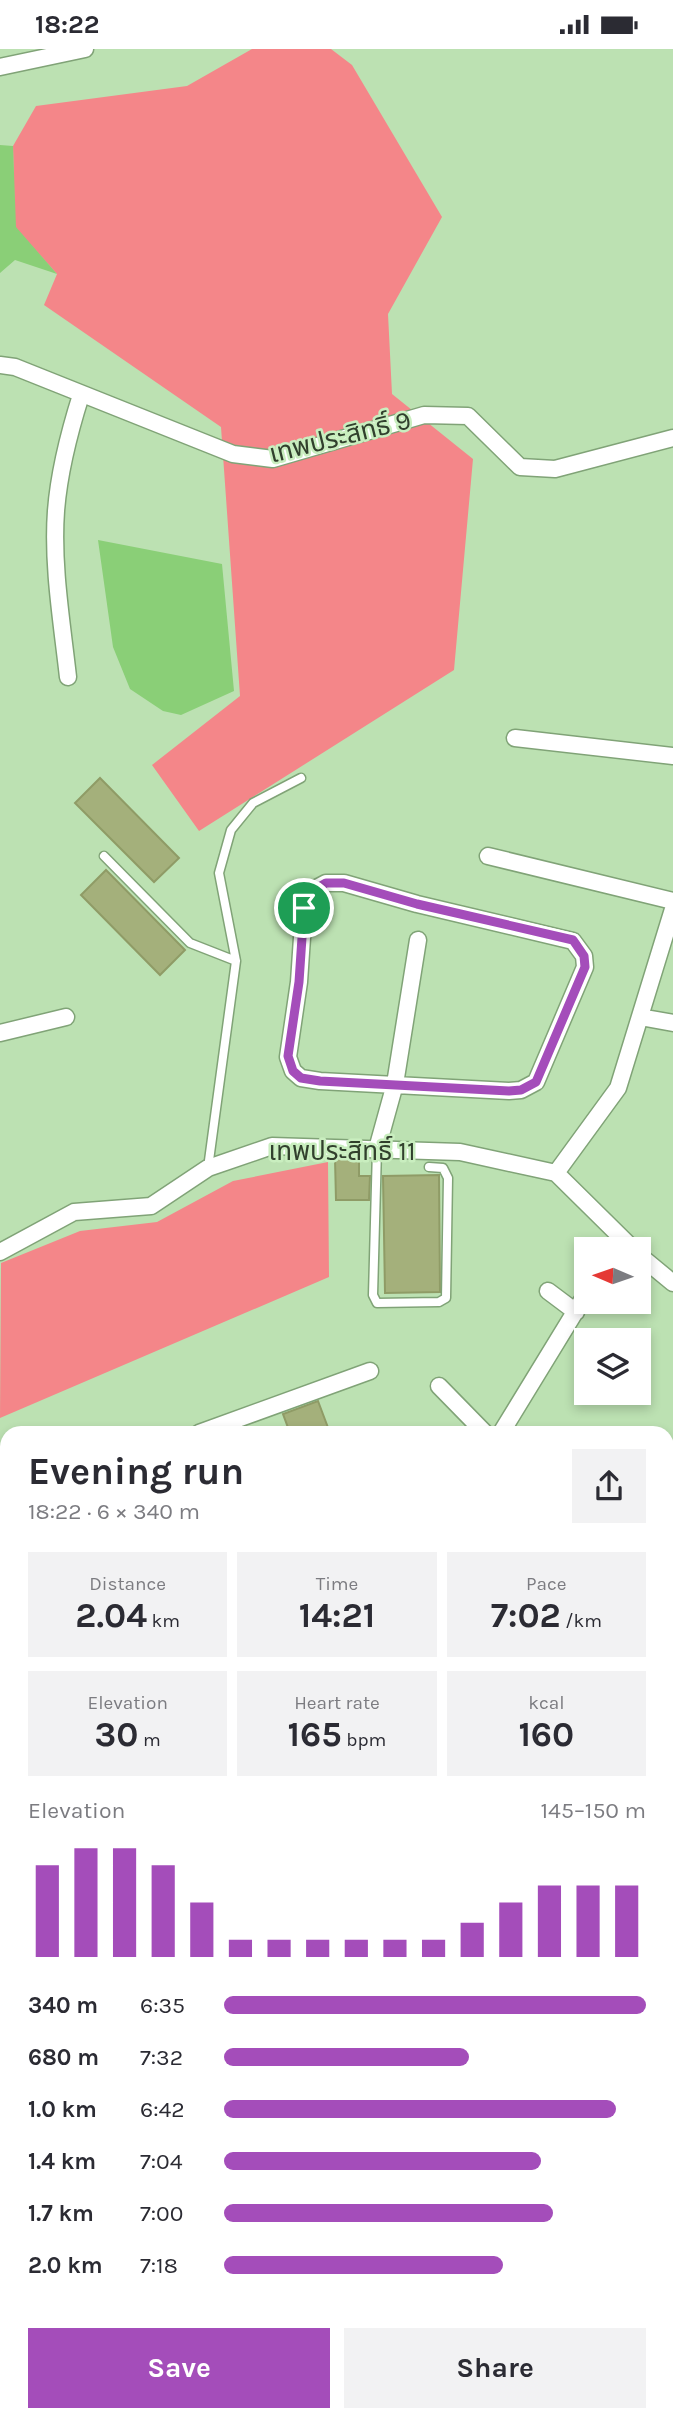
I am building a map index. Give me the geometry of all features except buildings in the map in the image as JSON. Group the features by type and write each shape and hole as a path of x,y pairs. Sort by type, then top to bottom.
{"street":[{"path":"0,68 85,49"},
{"name":"เทพประสิทธิ์ 9","path":"0,365 15,367 233,454 273,459 424,415 468,416 520,467 555,469 673,438"},
{"path":"68,677 58,592 56,511 66,444 81,395"},
{"path":"515,738 673,756"},
{"path":"488,856 673,901"},
{"path":"326,883 344,883 417,904 573,940 580,948 585,967 536,1082 521,1090 509,1091 395,1084 320,1081 301,1078 293,1071 288,1056 299,982 304,908 312,891 326,883"},
{"path":"609,1237 556,1173 618,1088 673,909"},
{"path":"377,1149 395,1084 418,940"},
{"path":"0,1033 66,1017"},
{"path":"640,1017 673,1023"},
{"name":"เทพประสิทธิ์ 11","path":"0,1252 74,1212 151,1206 208,1168 272,1146 460,1152 556,1173"},
{"path":"651,1265 673,1283"},
{"path":"548,1291 574,1310"},
{"path":"505,1426 575,1314"},
{"path":"218,1426 370,1371"},
{"path":"439,1386 478,1426"}],"lane":[{"path":"208,1168 236,961 219,873 231,830 253,803 301,778"},
{"path":"104,856 190,943 236,961"},
{"path":"377,1149 373,1295 377,1303 439,1302 446,1298 448,1178 443,1168 429,1167"}],"shaded area":[{"path":"252,49 331,49 352,65 442,217 388,314 392,394 473,459 454,670 199,831 152,765 240,696 221,427 44,305 57,274 15,227 13,146 36,106 187,86"},
{"path":"0,145 13,146 16,227 57,274 15,260 0,273"},
{"path":"98,540 222,564 234,691 181,715 163,711 130,689 113,647"},
{"path":"328,1162 329,1277 0,1418 1,1263 80,1231 157,1222 233,1181"}],"route":[{"path":"326,883 344,883 417,904 573,940 584,956 585,967 536,1082 521,1090 509,1091 301,1078 293,1071 288,1056 299,982 304,908 312,891 326,883"}]}
